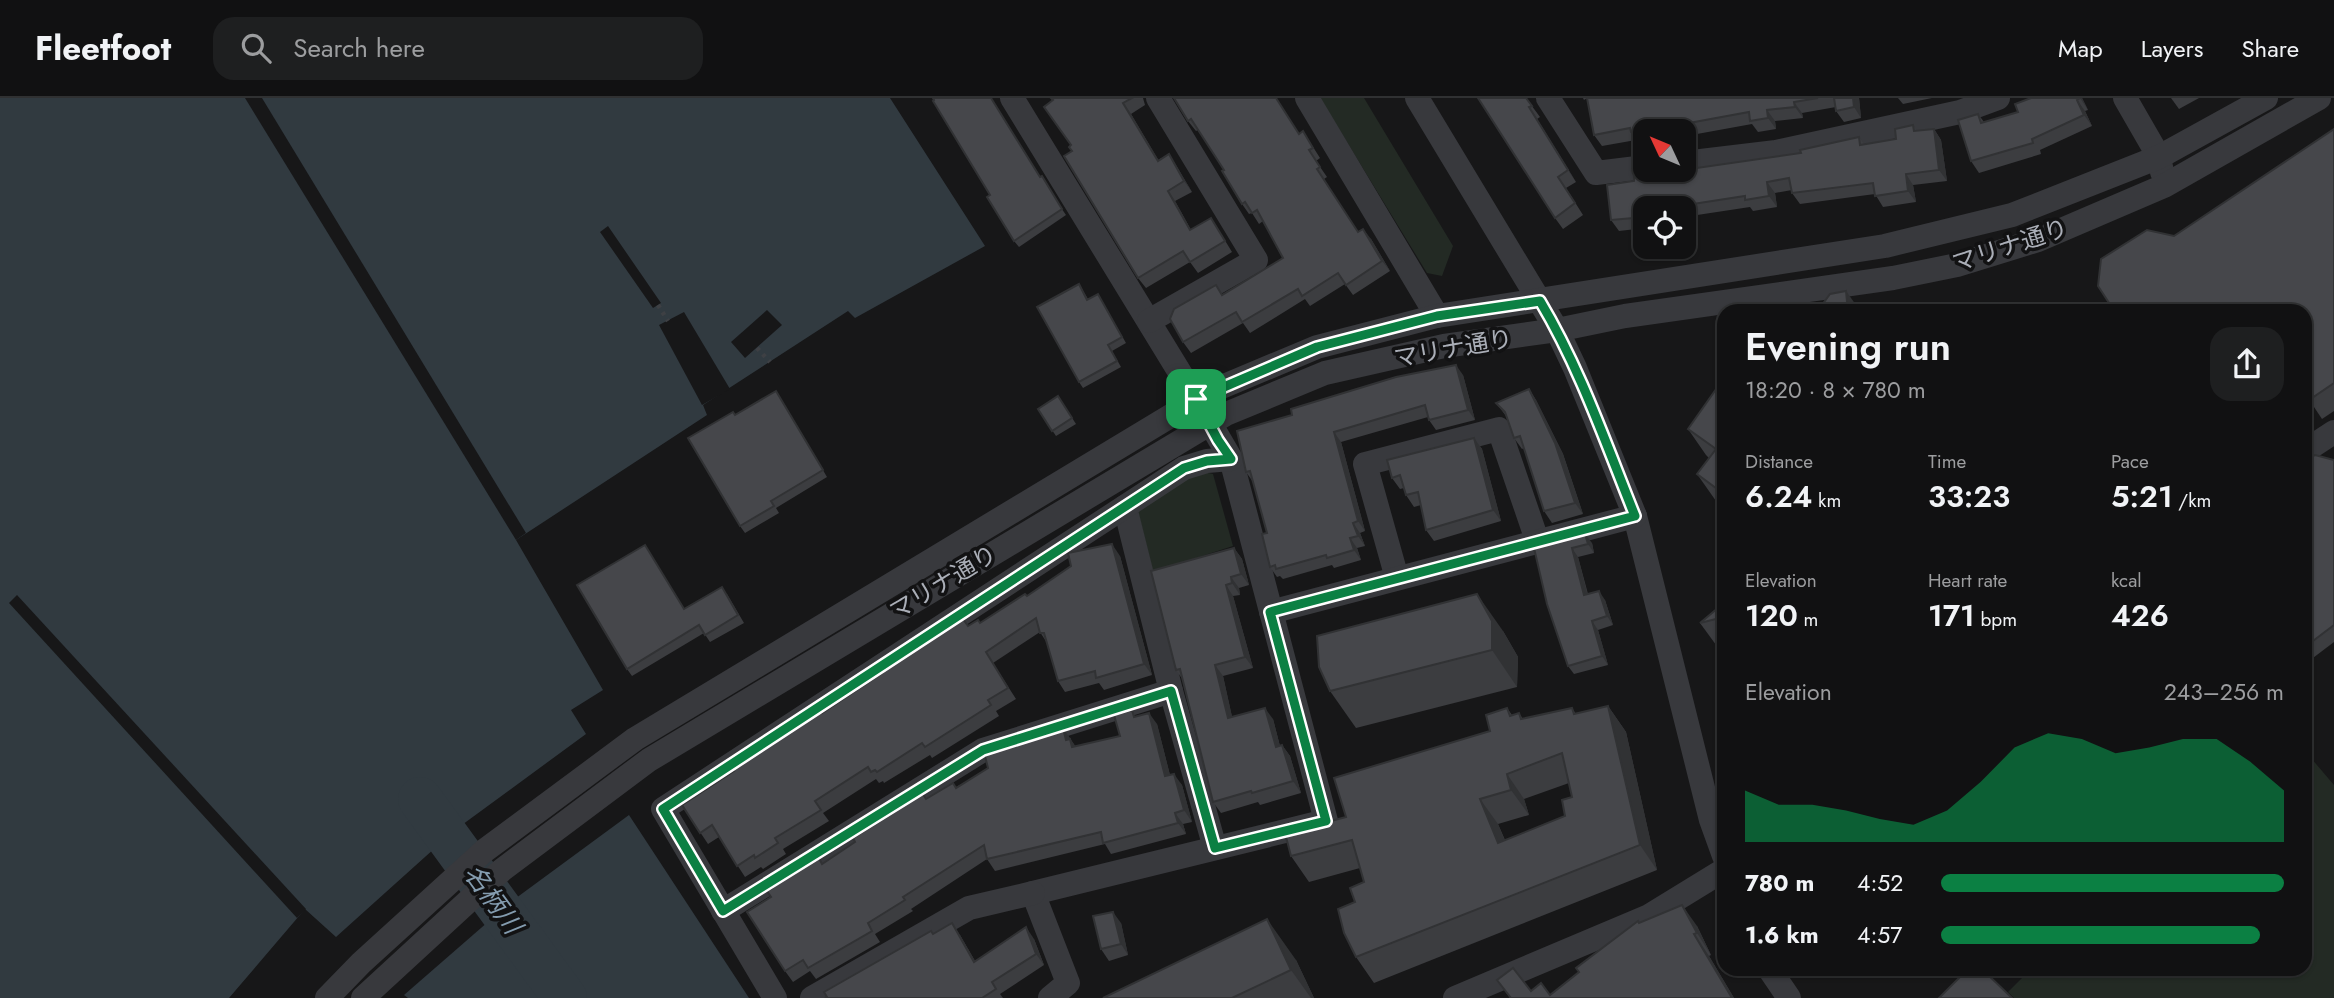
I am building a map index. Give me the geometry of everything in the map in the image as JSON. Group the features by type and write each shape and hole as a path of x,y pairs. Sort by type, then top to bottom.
{"street":[{"path":"812,998 969,908 1326,821 1231,459 1012,98"},
{"path":"1149,321 1256,260 1158,98"},
{"path":"1307,98 1437,316"},
{"path":"1417,98 1558,330 1575,368 1635,516 1717,837"},
{"path":"1548,98 1596,173 1633,168"},
{"path":"1696,162 1776,152 1962,104 1998,98"},
{"path":"2125,98 2159,157 2164,187"},
{"name":"マリナ通り","path":"642,750 1196,399 1317,347 1437,316 1885,246 2012,215 2159,157 2266,98"},
{"name":"マリナ通り","path":"642,750 1209,422 1325,373 1444,346 1558,330 1625,316 1892,278 1957,265 2038,240 2164,187 2319,98"},
{"path":"1397,578 1365,464 1378,460 1499,429 1536,540"},
{"path":"2312,446 2334,432"},
{"path":"775,998 663,809 1184,468 1207,461 1231,459"},
{"path":"1125,507 1171,691 1215,848"},
{"path":"1270,612 1635,516"},
{"path":"723,911 983,750 1171,691"},
{"path":"327,998 361,963 484,851 642,750"},
{"path":"371,991 502,870 642,750"},
{"path":"1466,996 1649,916 1717,874"},
{"path":"1033,893 1068,983 1050,998"},
{"path":"1774,976 1789,998"}],"path":[{"path":"658,305 668,321"},
{"path":"757,348 770,362"}],"shaded area":[{"path":"0,98 890,98 985,246 855,318 848,311 703,405 707,415 516,540 603,690 571,710 586,734 455,830 336,937 305,909 229,998 0,998"},
{"path":"1320,98 1364,98 1453,246 1442,276 1427,273"},
{"path":"1194,470 1213,474 1233,546 1153,572 1137,507"},
{"path":"2312,759 2334,785 2334,998 2014,998 2008,992 2024,976 2312,976"},
{"path":"629,815 749,998 408,998 404,995 512,901"}],"pier":[{"path":"245,98 262,98 526,533 516,540"},
{"path":"608,226 661,303 653,308 600,232"},
{"path":"767,310 782,325 745,358 731,342"},
{"path":"684,312 730,389 702,405 659,325"},
{"path":"17,595 306,909 297,918 9,603"}],"building":[{"path":"933,98 991,98 1062,209 1014,241"},
{"path":"1051,98 1132,98 1123,103 1158,161 1169,154 1184,181 1168,191 1190,230 1211,218 1225,241 1190,262 1183,251 1138,278 1064,156 1072,151 1069,147 1071,145 1044,107 1053,100"},
{"path":"1174,98 1276,98 1299,134 1303,131 1313,148 1309,150 1320,167 1317,169 1358,232 1363,229 1382,261 1346,285 1338,273 1302,296 1298,289 1242,322 1236,312 1183,342 1170,319 1174,309 1216,285 1222,295 1283,258 1257,210 1252,213 1245,202 1242,204 1222,171 1224,170"},
{"path":"1478,98 1526,98 1568,170 1558,177 1575,203 1555,218"},
{"path":"1587,98 1818,98 1794,102 1795,107 1767,110 1768,118 1750,121 1749,112 1696,122 1696,119 1633,119 1633,132 1630,128 1594,135"},
{"path":"1834,98 1853,98 1854,107 1836,111"},
{"path":"2031,98 2080,98 2077,100 2084,115 2032,139 2033,143 1971,161 1958,120 1978,114 1981,123 2018,112 2015,104"},
{"path":"1913,125 1914,131 1934,129 1939,170 1906,174 1908,191 1875,196 1873,183 1792,193 1789,178 1767,182 1769,196 1745,200 1745,196 1696,203 1696,196 1633,196 1633,218 1611,220 1607,185 1633,181 1696,182 1696,168 1801,153 1800,150 1859,137 1860,145 1896,139 1895,129"},
{"path":"2334,129 2334,383 2312,398 2312,304 2110,304 2098,286 2101,259 2147,230 2174,236"},
{"path":"1079,284 1087,300 1098,294 1122,337 1108,345 1117,361 1079,382 1037,307"},
{"path":"1846,291 1847,304 1823,304 1830,294"},
{"path":"1456,365 1468,410 1429,420 1425,405 1334,432 1358,521 1353,523 1358,536 1350,538 1354,550 1276,569 1275,565 1270,567 1262,534 1267,533 1250,471 1246,472 1237,431 1292,415 1291,409 1396,377"},
{"path":"1717,388 1717,489 1697,474 1716,449 1688,429"},
{"path":"1529,389 1555,443 1575,503 1544,511 1520,436 1514,438 1505,412 1496,403"},
{"path":"776,391 823,470 771,501 774,506 740,526 688,438"},
{"path":"1058,396 1072,418 1052,431 1038,409"},
{"path":"1474,438 1493,510 1426,530 1418,492 1406,495 1400,475 1392,478 1387,460"},
{"path":"2315,455 2334,460 2334,625 2312,642 2312,457"},
{"path":"1585,534 1588,544 1572,548 1584,595 1599,591 1607,616 1592,621 1602,656 1568,666 1547,604 1534,548"},
{"path":"1112,544 1144,664 1096,678 1095,671 1058,681 1044,633 1040,633 1036,618 986,652 1008,688 988,700 991,705 925,747 922,743 877,772 871,772 868,767 815,801 821,810 775,838 778,843 755,858 754,855 737,866 712,825 700,833 682,805 734,771 732,767 754,754 752,752 819,708 822,713 882,673 879,669 963,619 968,626 978,620 980,623 1025,594 1027,596 1071,566 1068,553"},
{"path":"645,545 684,609 722,587 738,615 705,635 699,625 627,669 577,585"},
{"path":"1234,548 1241,574 1231,577 1232,583 1226,585 1245,657 1215,665 1228,718 1265,708 1276,747 1282,745 1293,781 1213,802 1180,669 1176,670 1151,571"},
{"path":"1477,594 1492,621 1492,650 1330,691 1319,667 1317,636"},
{"path":"1717,609 1717,619 1700,623"},
{"path":"1608,706 1640,845 1356,957 1344,933 1338,909 1355,902 1350,888 1364,882 1352,840 1291,856 1285,833 1346,817 1334,778 1490,731 1486,715 1507,708 1510,716 1519,713 1521,719 1572,708 1574,714","holes":["1562,753 1572,797 1562,800 1565,816 1498,843 1480,799 1511,790 1507,774"]},
{"path":"1132,710 1134,717 1149,713 1165,776 1174,774 1184,810 1175,813 1178,823 1103,843 1101,832 987,859 984,845 868,923 872,931 808,968 803,960 785,971 747,912 771,897 767,891 772,888 770,884 793,869 795,872 819,858 822,864 855,842 853,838 896,811 895,809 921,791 926,799 953,783 956,788 988,768 984,752 1063,728 1066,740 1070,739 1072,747 1120,736 1114,715"},
{"path":"1682,905 1697,933 1694,934 1732,998 1511,998 1497,980 1513,968 1531,991 1541,983 1550,995 1579,972 1576,968 1638,921 1639,923"},
{"path":"1113,912 1121,944 1101,949 1093,916"},
{"path":"1267,919 1291,970 1232,998 1103,998"},
{"path":"952,923 974,962 1026,927 1036,954 992,982 996,989 982,998 825,998 827,997 824,992 931,931 933,934"},
{"path":"1961,976 1989,976 2012,998 1939,998"}],"waterway":[{"name":"名柄川","path":"420,799 565,998"}],"route":[{"path":"1540,301 1558,330 1575,368 1635,516 1270,612 1326,821 1215,848 1171,691 983,750 723,911 663,809 1184,468 1207,461 1231,459 1196,399 1317,347 1437,316 1540,301"}]}
